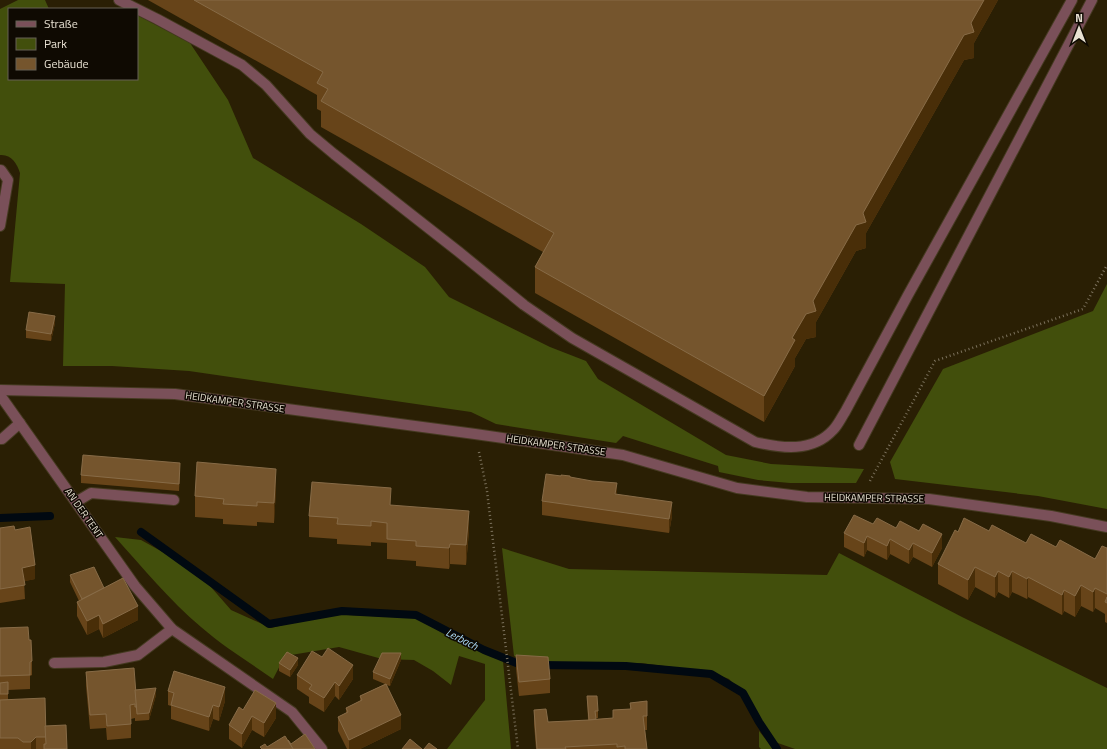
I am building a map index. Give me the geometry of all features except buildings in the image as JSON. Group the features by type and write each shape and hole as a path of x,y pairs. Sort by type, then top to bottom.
{"street":[{"path":"119,0 135,8"},
{"path":"138,10 242,66 266,85 310,134 334,154 460,252 524,305 572,338 755,442 778,448 799,448 819,442 833,430 845,412 908,295 1072,0"},
{"path":"859,444 1092,0"},
{"path":"0,170 8,180 0,226"},
{"name":"HEIDKAMPER STRASSE","path":"0,390 175,394 623,455 737,488 806,497 929,499 1051,516 1107,527"},
{"name":"AN DER TENT","path":"0,395 135,586 172,629 292,712 322,749"},
{"path":"0,439 2,439 20,423"},
{"path":"76,502 91,493 174,500"},
{"path":"54,663 104,662 138,655 172,629"}],"path":[{"path":"861,498 935,361 1083,309 1107,265"},
{"path":"475,434 487,491 518,749"}],"green space":[{"path":"18,0 45,0 49,8 8,8 8,80 138,80 138,16 190,43 228,100 253,158 361,224 425,267 449,297 550,347 586,361 598,379 726,455 771,464 864,469 856,483 790,483 758,480 719,472 718,466 623,436 616,443 496,424 471,412 189,371 112,366 63,366 65,284 10,282 20,173 13,160 7,156 0,155 0,9"},
{"path":"1107,284 1107,509 1038,496 895,479 890,462 943,369 1093,311"},
{"path":"115,537 141,540 197,571 231,610 271,628 326,614 417,618 461,644 503,661 511,749 447,749 485,700 485,664 459,656 451,685 433,671 414,660 382,659 339,647 285,656 273,679 219,641 189,617 156,584"},
{"path":"502,548 569,569 827,575 839,553 962,617 1107,688 1107,749 795,749 772,741 759,725 742,693 729,679 711,672 641,663 585,667 529,663 514,656"},
{"path":"759,731 775,749 761,749 759,747"}],"waterway":[{"name":"Lerbach","path":"0,518 50,516"},
{"name":"Lerbach","path":"141,532 269,624 342,611 416,615 484,650 519,664 526,664"},
{"name":"Lerbach","path":"539,665 626,666 711,674 743,693 759,722 777,749"}]}
